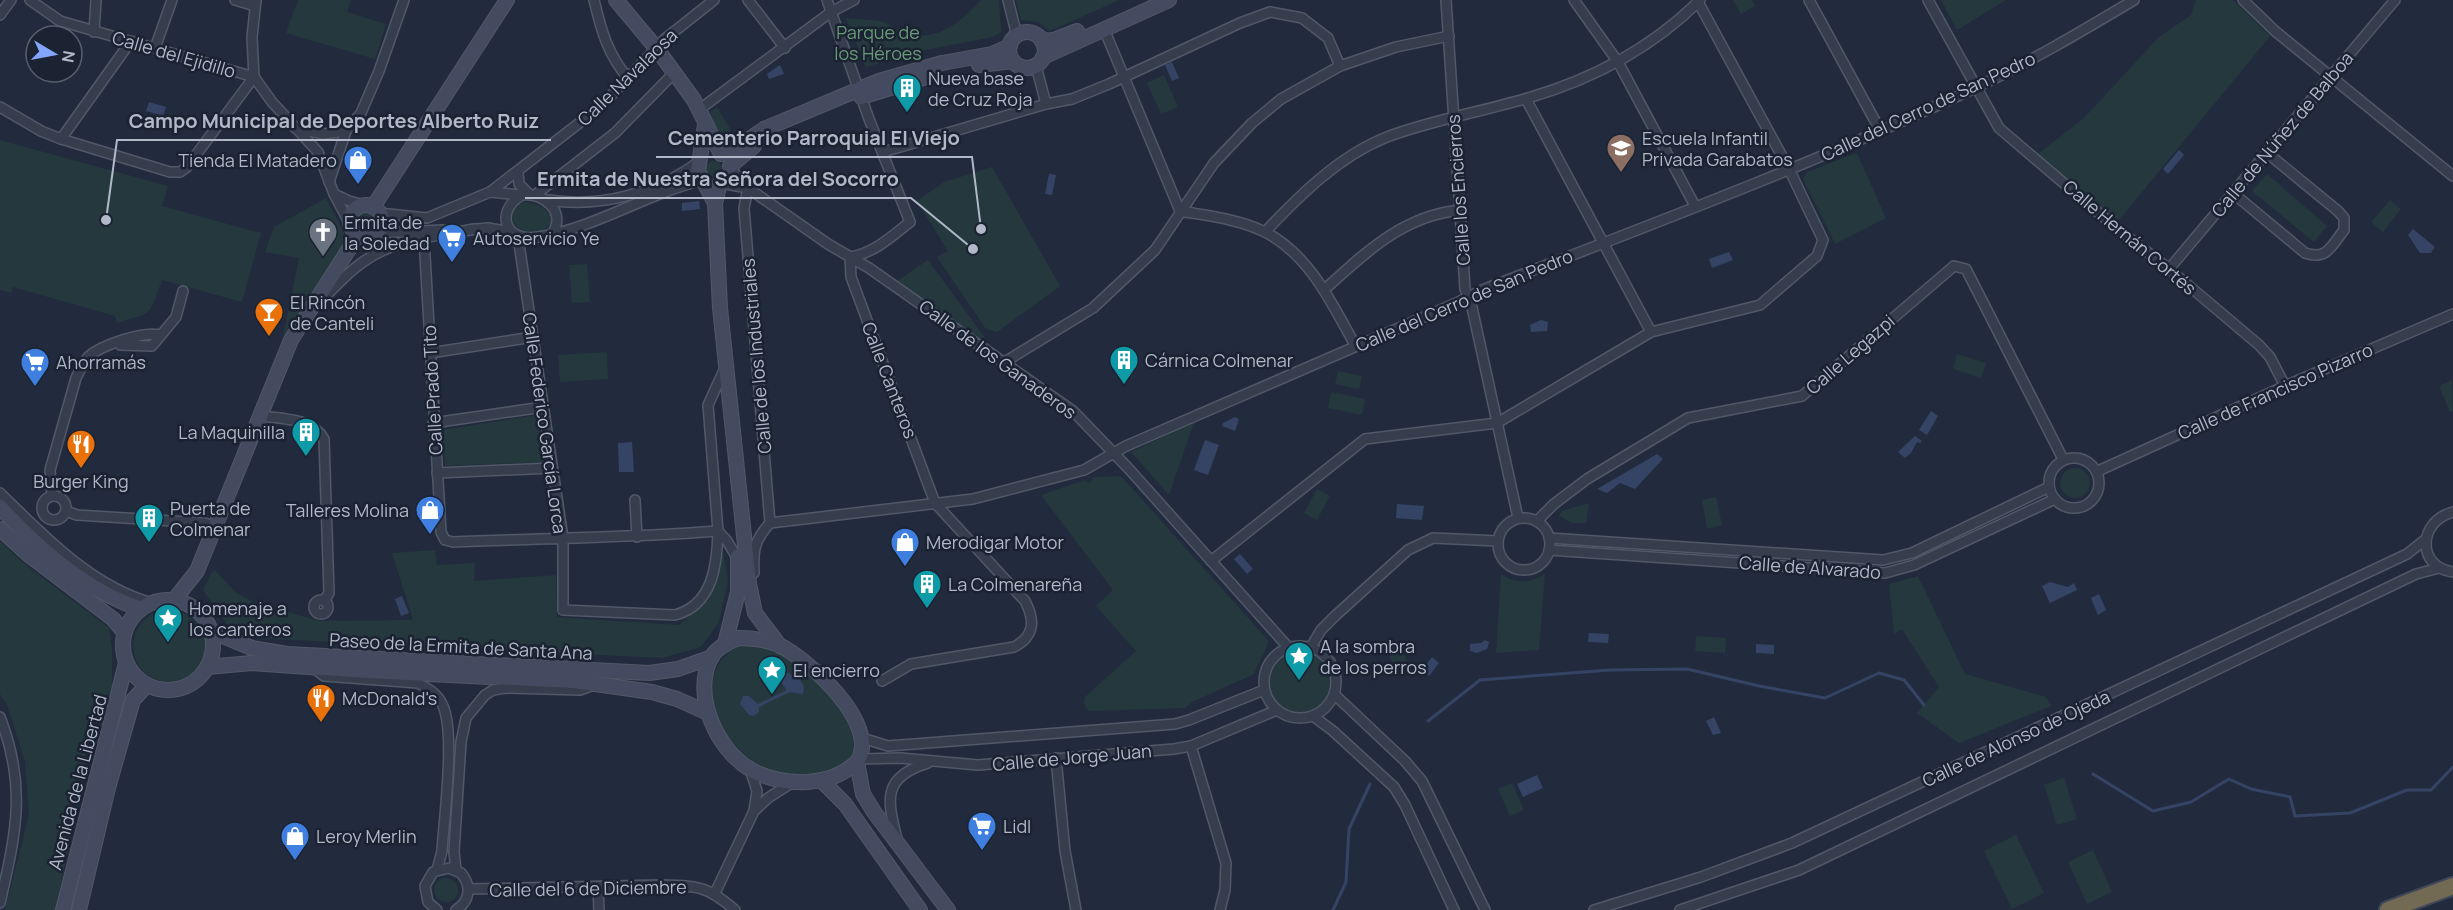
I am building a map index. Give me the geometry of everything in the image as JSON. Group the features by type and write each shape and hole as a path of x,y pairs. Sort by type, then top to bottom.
{"highway":[{"path":"2388,910 2453,886"}],"main road":[{"path":"196,609 194,591 197,571 291,340 311,310 354,230 352,212 372,208 507,0"},
{"path":"616,0 657,49 700,109 721,154 730,167 729,174 720,183 715,203 725,368 736,476 743,514 749,583 755,613 780,646"},
{"path":"1042,41 1054,40 1147,0"},
{"path":"730,167 744,153 770,135 861,93 943,72 1013,61 1021,67 1040,61 1104,28 1169,0"},
{"path":"700,160 707,154 721,154 739,146 764,129 942,63 992,54 1028,32 1042,41 1044,46 1040,61"},
{"path":"1013,41 1013,61"},
{"path":"705,123 698,171 715,203"},
{"path":"704,180 715,184 720,183"},
{"path":"354,230 366,237 377,233 381,225 372,208"},
{"path":"726,644 738,592 736,476"},
{"path":"0,507 39,545 101,593 146,606 174,600 196,609 205,619 211,631 213,649 207,667 201,676 182,688 158,689 147,686 126,663 123,648 124,632 128,623 146,606"},
{"path":"0,529 39,563 113,619 124,632"},
{"path":"174,600 197,571"},
{"name":"Paseo de la Ermita de Santa Ana","path":"211,631 252,648 287,654 573,670 649,673 678,669 712,657"},
{"path":"858,761 834,778 821,780 794,782 772,778 750,769 725,746 708,712 705,684 712,657 726,644 738,638 754,638 780,646 806,663 831,687 852,713 862,738 858,761 863,794 873,812 948,910"},
{"name":"Avenida de la Libertad","path":"63,910 126,663"},
{"name":"Paseo de la Ermita de Santa Ana","path":"207,667 252,663 597,684 652,692 708,712"},
{"name":"Avenida de la Libertad","path":"79,910 132,700 147,686"},
{"path":"821,780 845,804 920,910"}],"street":[{"path":"0,15 11,0"},
{"name":"Calle del Ejidillo","path":"30,0 60,21 255,77"},
{"path":"94,32 96,0"},
{"path":"155,48 172,0"},
{"path":"235,0 256,3 252,37 255,77 293,127 318,152 334,194 354,230"},
{"path":"329,182 346,131 361,113 381,66 404,0"},
{"path":"594,0 604,40 613,59 628,78"},
{"name":"Calle Navalaosa","path":"334,194 372,208 427,218 490,192 600,107 666,38 714,0"},
{"path":"748,0 785,48"},
{"path":"827,0 910,222 880,246 861,255 850,257"},
{"path":"700,109 831,12 854,0"},
{"path":"1008,0 1013,41"},
{"name":"Calle los Encierros","path":"1446,0 1465,289 1518,518"},
{"path":"1574,0 1618,63 1695,206"},
{"path":"1809,0 1880,130"},
{"name":"Calle Hernán Cortés","path":"1928,0 1999,129 2259,345 2270,357 2285,386"},
{"name":"Calle del Cerro de San Pedro","path":"770,523 973,499 1084,470 1126,446 1355,345 1468,297 1789,169 1976,88 2052,48 2134,0"},
{"path":"2243,0 2268,25 2453,176"},
{"name":"Calle de Núñez de Balboa","path":"2169,269 2395,0"},
{"path":"1211,561 1365,439 1497,423 1651,332 1760,305 1817,256 1823,240 1789,169 1699,1 1664,32 1618,63 1579,81 1526,99 1386,138 1350,156 1312,185 1265,232"},
{"path":"883,153 1046,104 1072,99 1240,23 1270,12 1302,18 1328,38 1340,66"},
{"path":"1104,28 1180,211"},
{"path":"1003,363 1093,308 1155,250 1214,163 1252,123 1281,99 1340,66 1396,47 1449,36"},
{"path":"61,140 131,41"},
{"path":"1040,61 1046,104"},
{"path":"514,234 507,225 509,205 529,194 615,133 674,73"},
{"path":"0,107 61,140 170,172 180,172 187,167 255,77"},
{"path":"1526,99 1651,332"},
{"path":"293,127 323,134 346,131"},
{"path":"2233,193 2305,253 2316,257 2326,253 2332,246 2344,230 2344,218 2266,152"},
{"path":"490,192 529,194 548,200 581,203 634,195 681,175 700,160"},
{"name":"Calle de los Ganaderos","path":"730,167 748,188 869,268 1073,411 1288,647"},
{"path":"518,172 519,184 529,194"},
{"path":"377,233 488,228 538,237 600,219 665,191 704,180"},
{"name":"Calle de los Ganaderos","path":"720,183 748,188"},
{"name":"Calle de los Industriales","path":"748,188 744,208 770,523"},
{"path":"548,200 557,216 556,228 552,234"},
{"path":"1324,290 1357,259 1384,238 1415,220 1460,210"},
{"path":"1180,211 1226,220 1265,232 1300,257 1324,290 1355,345"},
{"path":"311,310 364,261 388,249 475,229"},
{"name":"Calle Federico García Lorca","path":"514,234 533,337 563,538 562,610 675,615 687,611 704,595 710,582 718,548 718,531"},
{"name":"Calle Prado Tito","path":"424,239 441,532 445,540 453,542 563,538"},
{"name":"Calle Canteros","path":"850,257 851,277 935,503"},
{"name":"Calle Legazpi","path":"1537,521 1554,504 1587,479 1688,418 1802,396 1954,266 1966,269 2063,459"},
{"path":"52,496 50,470 76,378 88,358 97,350 111,345 152,346 176,317 183,291"},
{"name":"Calle de Francisco Pizarro","path":"2098,471 2285,386 2453,314"},
{"path":"430,353 533,337"},
{"path":"725,368 708,405 718,531 728,541 739,562"},
{"path":"433,423 543,407"},
{"path":"261,416 310,424 319,430 324,439 329,594 324,601"},
{"path":"2083,458 2098,471 2100,482 2098,494 2091,503 2080,508 2071,508 2055,499 2049,487 2050,476 2055,466 2063,459 2083,458"},
{"path":"437,473 552,468"},
{"name":"Calle de Alvarado","path":"1549,538 1883,560 1912,553 2049,487"},
{"path":"0,493 44,535 106,585 146,606"},
{"path":"52,496 57,496 65,502 66,512 64,516 55,520 46,518 43,513 43,504 52,496"},
{"name":"Calle de Alvarado","path":"1549,550 1885,573 1914,565 2055,499"},
{"path":"635,500 637,537"},
{"path":"882,681 911,664 1014,648 1023,642 1031,629 1032,614 1025,601 935,503"},
{"path":"66,512 77,515 205,524 215,527"},
{"name":"Calle de Alonso de Ojeda","path":"1594,910 1701,878 1792,843 2407,554 2426,539 2436,519 2453,512"},
{"path":"1518,518 1537,521 1545,529 1549,538 1549,550 1538,566 1522,570 1514,568 1502,557 1498,541 1504,527 1518,518"},
{"path":"755,613 753,551 758,536 770,523"},
{"path":"563,538 637,537 718,531"},
{"path":"1311,647 1321,630 1335,616 1408,550 1432,538 1498,541"},
{"path":"2426,539 2429,555 2439,568 2453,572"},
{"name":"Calle de Alonso de Ojeda","path":"1680,910 1799,870 2416,574 2439,568"},
{"path":"1288,647 1311,647 1322,652 1335,671 1334,694 1329,703 1313,716 1294,718 1277,710 1269,701 1264,690 1266,669 1271,660 1288,647"},
{"path":"312,667 324,676 418,683 428,688 442,704 447,717 449,737 442,851 437,870 427,880 424,891 428,902 437,910"},
{"path":"456,870 454,852 460,742 466,718 474,706 493,690 505,688 580,690 597,684"},
{"name":"Calle de Jorge Juan","path":"862,738 888,746 1175,724 1264,690"},
{"path":"1334,694 1405,761 1422,781 1485,910"},
{"name":"Calle de Jorge Juan","path":"858,761 900,758 978,765 1191,746 1277,710"},
{"path":"1313,716 1333,730 1394,787 1405,804 1454,910"},
{"path":"0,717 11,746 18,817 0,903"},
{"path":"1191,746 1226,862 1225,890 1220,910"},
{"path":"1056,758 1065,851 1076,910"},
{"path":"899,844 891,814 890,794 899,778 910,769 932,762"},
{"path":"715,893 754,811 757,791 750,769"},
{"path":"754,811 768,798 794,782"},
{"path":"437,870 449,868 456,870 465,878 469,889 460,909"},
{"name":"Calle del 6 de Diciembre","path":"469,889 693,886 715,893 735,910"},
{"path":"598,887 599,910"}],"green space":[{"path":"298,0 351,0 347,12 386,24 375,59 286,33"},
{"name":"Parque de los Héroes","path":"981,0 999,0 1001,32 993,37 920,51 866,67 846,18 875,20 884,22 904,33 927,35 938,33 957,23"},
{"path":"1016,0 1119,0 1050,31 1038,22 1021,20"},
{"path":"1733,0 1752,0 1755,6 1741,14"},
{"path":"1941,0 2006,0 1957,30"},
{"path":"2196,0 2233,0 2270,36 2114,226 2034,157 2084,118 2159,37 2191,15"},
{"path":"1164,75 1178,107 1161,114 1147,83"},
{"path":"717,107 738,142 730,148 717,138 710,112"},
{"path":"0,140 168,186 162,206 261,233 242,302 162,280 149,311 117,323 115,316 13,287 11,293 0,290"},
{"path":"1857,153 1886,218 1835,244 1803,179 1807,172"},
{"path":"711,161 717,161 722,169 720,175 711,177 706,172 706,166"},
{"path":"992,167 1060,286 997,332 986,329 937,257 948,251 917,201 944,182"},
{"path":"2267,174 2327,226 2314,242 2252,191"},
{"path":"326,198 348,241 283,337 299,258 265,252 274,227"},
{"path":"2390,200 2401,209 2383,232 2371,222"},
{"path":"523,202 546,210 551,223 540,231 526,231 520,228 512,218 513,210"},
{"path":"366,213 372,215 374,221 372,227 366,229 360,227 358,221 360,215"},
{"path":"928,260 985,338 977,337 897,281"},
{"path":"587,264 590,302 572,303 569,265"},
{"path":"607,352 608,379 560,382 558,355"},
{"path":"1957,354 1986,363 1981,378 1953,369"},
{"path":"1338,371 1362,376 1359,389 1335,384"},
{"path":"2452,380 2453,411 2450,412 2439,386"},
{"path":"1331,392 1365,399 1362,415 1328,408"},
{"path":"536,415 543,462 445,466 443,430"},
{"path":"1194,422 1169,495 1131,452"},
{"path":"2075,468 2086,472 2090,483 2086,494 2075,498 2064,494 2060,483 2064,472"},
{"path":"1121,476 1268,640 1254,674 1192,702 1185,708 1089,711 1084,704 1085,697 1136,651 1096,606 1113,590 1041,495 1086,480 1088,483 1091,482 1094,477"},
{"path":"1317,489 1330,496 1317,520 1304,513"},
{"path":"1716,497 1722,525 1707,529 1702,500"},
{"path":"1589,503 1586,523 1572,523 1559,516 1562,511"},
{"path":"0,541 22,562 109,628 112,648 112,686 93,724 85,756 83,784 55,910 5,910 29,815 25,761 7,705 0,694"},
{"path":"435,550 437,565 475,563 474,581 556,575 557,617 679,625 708,601 723,552 728,581 719,622 701,647 662,658 271,639 243,634 227,624 203,590 215,570 235,592 274,613 288,612 320,621 413,620 392,553"},
{"path":"1501,574 1517,581 1523,581 1545,574 1539,650 1496,653"},
{"path":"1918,576 1965,674 2046,697 2051,706 1959,743 1917,713 1939,687 1902,629 1894,634 1889,584"},
{"path":"169,610 189,616 199,626 205,646 199,666 189,676 169,682 149,676 139,666 133,646 139,626 149,616"},
{"path":"1696,636 1726,638 1725,653 1695,651"},
{"path":"1399,643 1411,670 1398,676 1386,649"},
{"path":"741,645 772,650 785,657 818,684 834,701 847,719 854,737 853,753 843,766 813,775 781,773 756,763 730,738 720,722 714,705 712,687 716,671 725,657"},
{"path":"1300,652 1321,661 1330,682 1321,703 1300,712 1279,703 1270,682 1279,661"},
{"path":"2064,778 2077,819 2057,825 2044,785"},
{"path":"1512,783 1524,810 1510,816 1498,789"},
{"path":"2016,835 2044,893 2012,909 1984,851"},
{"path":"2093,850 2112,892 2087,904 2068,862"},
{"path":"446,878 454,882 458,890 454,898 446,902 438,898 434,890 438,882"}],"water":[{"path":"1172,62 1179,78 1172,81 1165,65"},
{"path":"780,65 784,74 769,79 767,74"},
{"path":"149,102 166,107 163,116 146,111"},
{"path":"2179,150 2184,155 2168,174 2163,169"},
{"path":"1049,174 1056,175 1052,195 1045,194"},
{"path":"699,201 700,209 682,211 682,203"},
{"path":"2413,229 2435,247 2431,253 2420,253 2408,235"},
{"path":"1729,252 1733,260 1712,268 1709,259"},
{"path":"1541,320 1548,322 1547,331 1531,332 1530,325"},
{"path":"1931,411 1938,416 1927,435 1919,430"},
{"path":"1235,417 1239,419 1235,431 1222,426 1223,423"},
{"path":"1915,436 1922,441 1917,442 1905,458 1898,452"},
{"path":"1205,440 1219,445 1208,475 1194,470"},
{"path":"632,442 634,472 619,472 618,443"},
{"path":"1657,454 1663,459 1635,489 1620,483 1607,493 1597,489"},
{"path":"1397,504 1424,506 1422,520 1396,518"},
{"path":"1240,554 1253,569 1247,574 1234,559"},
{"path":"2050,582 2068,587 2074,583 2077,590 2050,603 2042,586"},
{"path":"2099,594 2106,610 2098,615 2091,598"},
{"path":"402,596 409,613 401,616 395,599"},
{"path":"1589,633 1609,634 1608,643 1588,642"},
{"path":"1485,640 1489,642 1487,649 1477,653 1470,651 1470,644 1481,643"},
{"path":"1756,644 1774,645 1774,654 1756,653"},
{"path":"1432,657 1439,663 1429,676 1422,670"},
{"path":"785,672 802,682 803,694 790,692 759,707 759,712 754,716 749,715 740,704 743,696 749,696 758,704 787,690 780,681 781,674"},
{"path":"1714,717 1721,733 1713,735 1706,721"},
{"path":"1537,775 1543,788 1523,797 1517,784"}],"waterway":[{"path":"1428,721 1480,680 1610,670 1687,669 1759,686 1825,698 1879,673 1904,680 1924,705"},
{"path":"2093,774 2153,811 2191,802 2229,779 2251,789 2290,797 2295,816 2350,813 2407,790 2431,790 2453,767"},
{"path":"1333,910 1346,882 1349,829 1370,784"}],"place":[{"name":"Nueva base de Cruz Roja","path":"907,114"},
{"name":"Escuela Infantil Privada Garabatos","path":"1621,174"},
{"name":"Tienda El Matadero","path":"358,186"},
{"name":"Campo Municipal de Deportes Alberto Ruiz","path":"106,220"},
{"name":"Cementerio Parroquial El Viejo","path":"981,229"},
{"name":"Ermita de Nuestra Señora del Socorro","path":"973,249"},
{"name":"Ermita de la Soledad","path":"323,258"},
{"name":"Autoservicio Ye","path":"452,264"},
{"name":"El Rincón de Canteli","path":"269,338"},
{"name":"Cárnica Colmenar","path":"1124,386"},
{"name":"Ahorramás","path":"35,388"},
{"name":"La Maquinilla","path":"306,458"},
{"name":"Burger King","path":"81,470"},
{"name":"Talleres Molina","path":"430,536"},
{"name":"Puerta de Colmenar","path":"149,544"},
{"name":"Merodigar Motor","path":"905,568"},
{"name":"La Colmenareña","path":"927,610"},
{"name":"Homenaje a los canteros","path":"168,644"},
{"name":"A la sombra de los perros","path":"1299,682"},
{"name":"El encierro","path":"772,696"},
{"name":"McDonald's","path":"321,724"},
{"name":"Lidl","path":"982,852"},
{"name":"Leroy Merlin","path":"295,862"}]}
